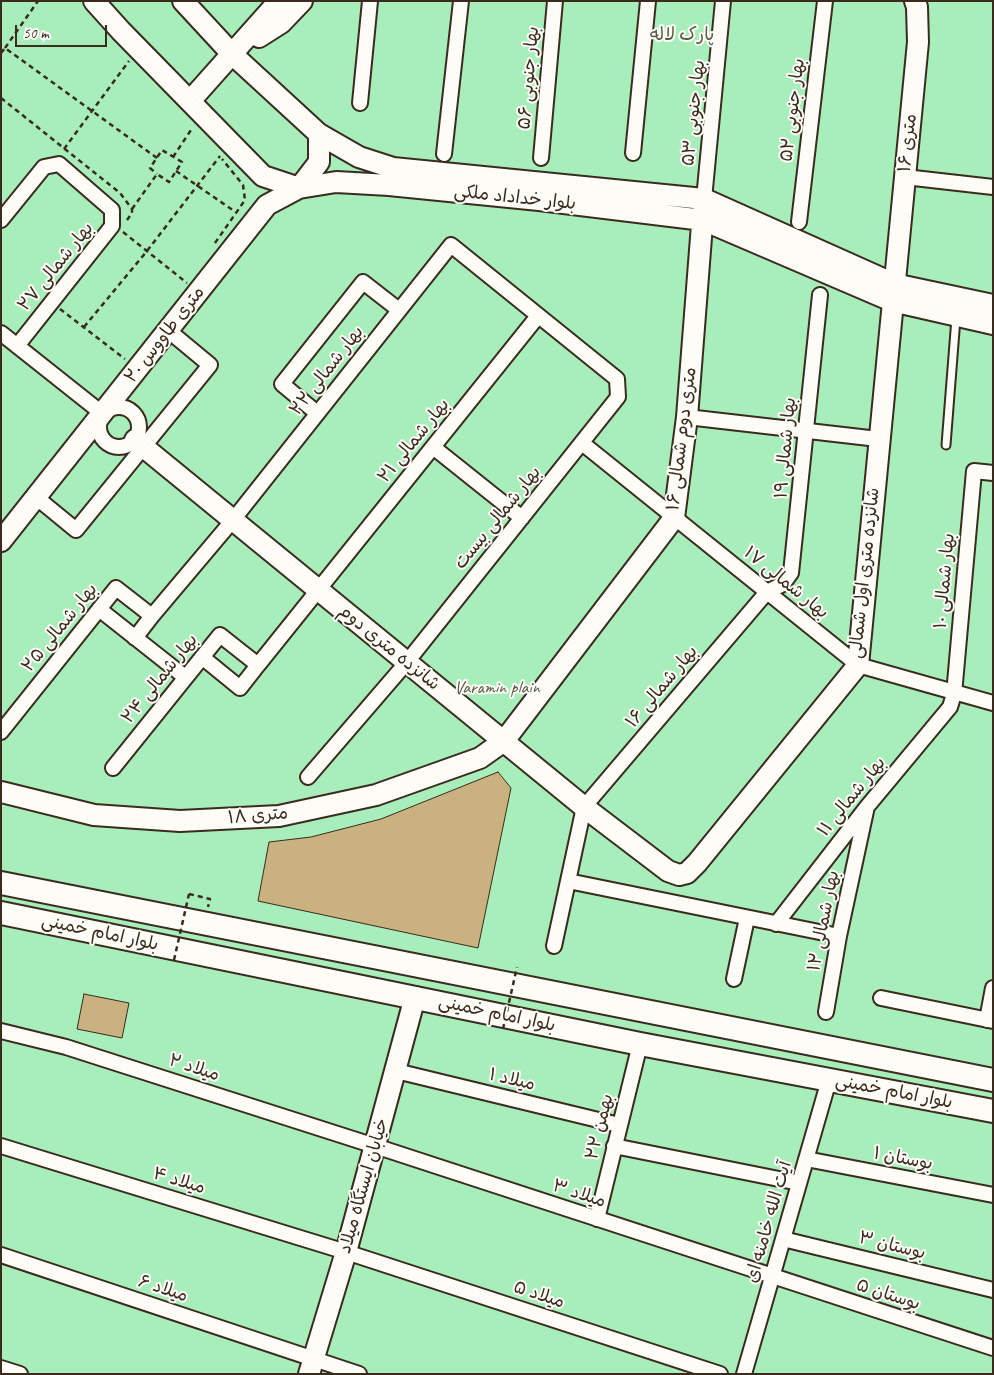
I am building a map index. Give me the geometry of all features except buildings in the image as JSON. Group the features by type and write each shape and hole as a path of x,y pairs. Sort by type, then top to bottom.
{"main road":[{"name":"بلوار امام خمینی","path":"1,882 993,1080"},
{"name":"بلوار امام خمینی","path":"1,913 640,1044 993,1111"}],"street":[{"name":"بلوار خداداد ملکی","path":"94,1 263,176 299,188 336,182 389,185 539,200 703,220 956,316 993,324"},
{"path":"108,1 121,31"},
{"name":"بلوار خداداد ملکی","path":"183,1 232,54 319,134 359,157 394,168 704,199 893,292 993,305"},
{"path":"190,101 279,1"},
{"path":"232,54 281,23 302,1"},
{"path":"360,104 370,1"},
{"path":"444,154 461,1"},
{"name":"بهار جنوبی ۵۶","path":"541,158 555,1"},
{"path":"633,153 648,1"},
{"name":"بهار جنوبی ۵۳","path":"704,199 723,1"},
{"name":"بهار جنوبی ۵۲","path":"799,222 825,1"},
{"name":"۱۶ متری","path":"893,292 918,42 917,7 914,1"},
{"name":"۲۰ متری طاووس","path":"1,541 169,331 246,216 299,188 319,162 319,134"},
{"name":"بهار شمالی ۲۷","path":"1,220 44,167 59,164 112,210 112,226 17,346"},
{"path":"246,216 263,176"},
{"path":"905,177 993,187"},
{"name":"۱۶ متری دوم شمالی","path":"504,741 674,518 687,416 704,199"},
{"name":"بهار شمالی ۲۲","path":"233,520 450,245 538,316"},
{"path":"318,413 282,384 364,282 399,310"},
{"name":"شانزده متری اول شمالی","path":"668,871 679,875 686,873 697,863 858,665 893,292"},
{"name":"بهار شمالی ۱۹","path":"767,592 783,584 791,573 820,295"},
{"name":"بهار شمالی بیست","path":"308,777 407,662 618,397 617,379 538,316"},
{"name":"بهار شمالی ۲۱","path":"319,590 538,316"},
{"path":"37,498 76,530 139,444 210,365 169,331"},
{"path":"1,333 103,414"},
{"path":"116,406 132,411 139,425 139,444 121,448 106,444 98,430 103,414 116,406"},
{"path":"687,416 878,439"},
{"name":"بهار شمالی ۱۷","path":"582,443 858,665 954,694 993,703"},
{"name":"شانزده متری دوم","path":"139,444 584,807 668,871"},
{"path":"433,447 522,518"},
{"name":"بهار شمالی ۱۰","path":"954,694 974,471 993,473"},
{"path":"135,638 233,520"},
{"name":"بهار شمالی ۲۵","path":"1,732 116,588 152,616"},
{"path":"202,657 240,688 319,590"},
{"name":"بهار شمالی ۱۶","path":"584,807 767,592"},
{"path":"99,609 185,677"},
{"name":"بهار شمالی ۲۴","path":"114,768 220,635 258,666"},
{"name":"بهار شمالی ۱۱","path":"776,924 866,808 950,706 954,694"},
{"name":"۱۸ متری","path":"1,792 94,814 180,821 279,816 376,795 480,758 504,741"},
{"path":"554,946 584,807"},
{"name":"بهار شمالی ۱۲","path":"826,1012 839,936 866,808"},
{"path":"568,881 839,936"},
{"path":"734,978 747,918"},
{"path":"881,998 990,1020 993,988"},
{"name":"خیابان ایستگاه میلاد","path":"311,1366 346,1252 415,997"},
{"name":"میلاد ۲","path":"1,1031 66,1047 375,1146"},
{"name":"۲۲ بهمن","path":"596,1219 640,1044"},
{"name":"میلاد ۱","path":"396,1071 619,1125"},
{"name":"آیت الله خامنه ای","path":"744,1374 829,1080"},
{"name":"میلاد ۴","path":"1,1146 346,1252"},
{"name":"میلاد ۳","path":"375,1146 772,1277"},
{"path":"614,1146 799,1183"},
{"name":"بوستان ۱","path":"806,1159 993,1195"},
{"name":"بوستان ۳","path":"783,1239 993,1290"},
{"name":"میلاد ۵","path":"346,1252 720,1374"},
{"name":"میلاد ۶","path":"1,1255 311,1366 359,1374"},
{"name":"بوستان ۵","path":"772,1277 993,1348"},
{"path":"1,1368 20,1374"}],"lane":[{"path":"946,445 956,316"}],"path":[{"path":"1,53 38,1"},
{"path":"5,48 156,158"},
{"path":"64,149 91,110 132,58 134,60"},
{"path":"1,98 120,193 132,209"},
{"path":"173,157 194,126 199,131"},
{"path":"214,149 243,185 246,216"},
{"path":"162,150 173,157 182,162 170,182 150,168 162,150"},
{"path":"84,327 147,252 220,156"},
{"path":"176,171 246,216"},
{"path":"124,224 132,214 132,209 157,174"},
{"path":"214,244 246,216"},
{"path":"120,230 187,283"},
{"path":"181,291 192,275"},
{"path":"60,309 125,359 131,352"},
{"path":"174,960 189,894 210,899"},
{"path":"503,1029 517,967"}],"green space":[{"name":"Varamin plain","path":"1,1 993,1 993,1374 1,1374"}],"park label":[{"name":"پارک لاله","path":"682,35"}]}
